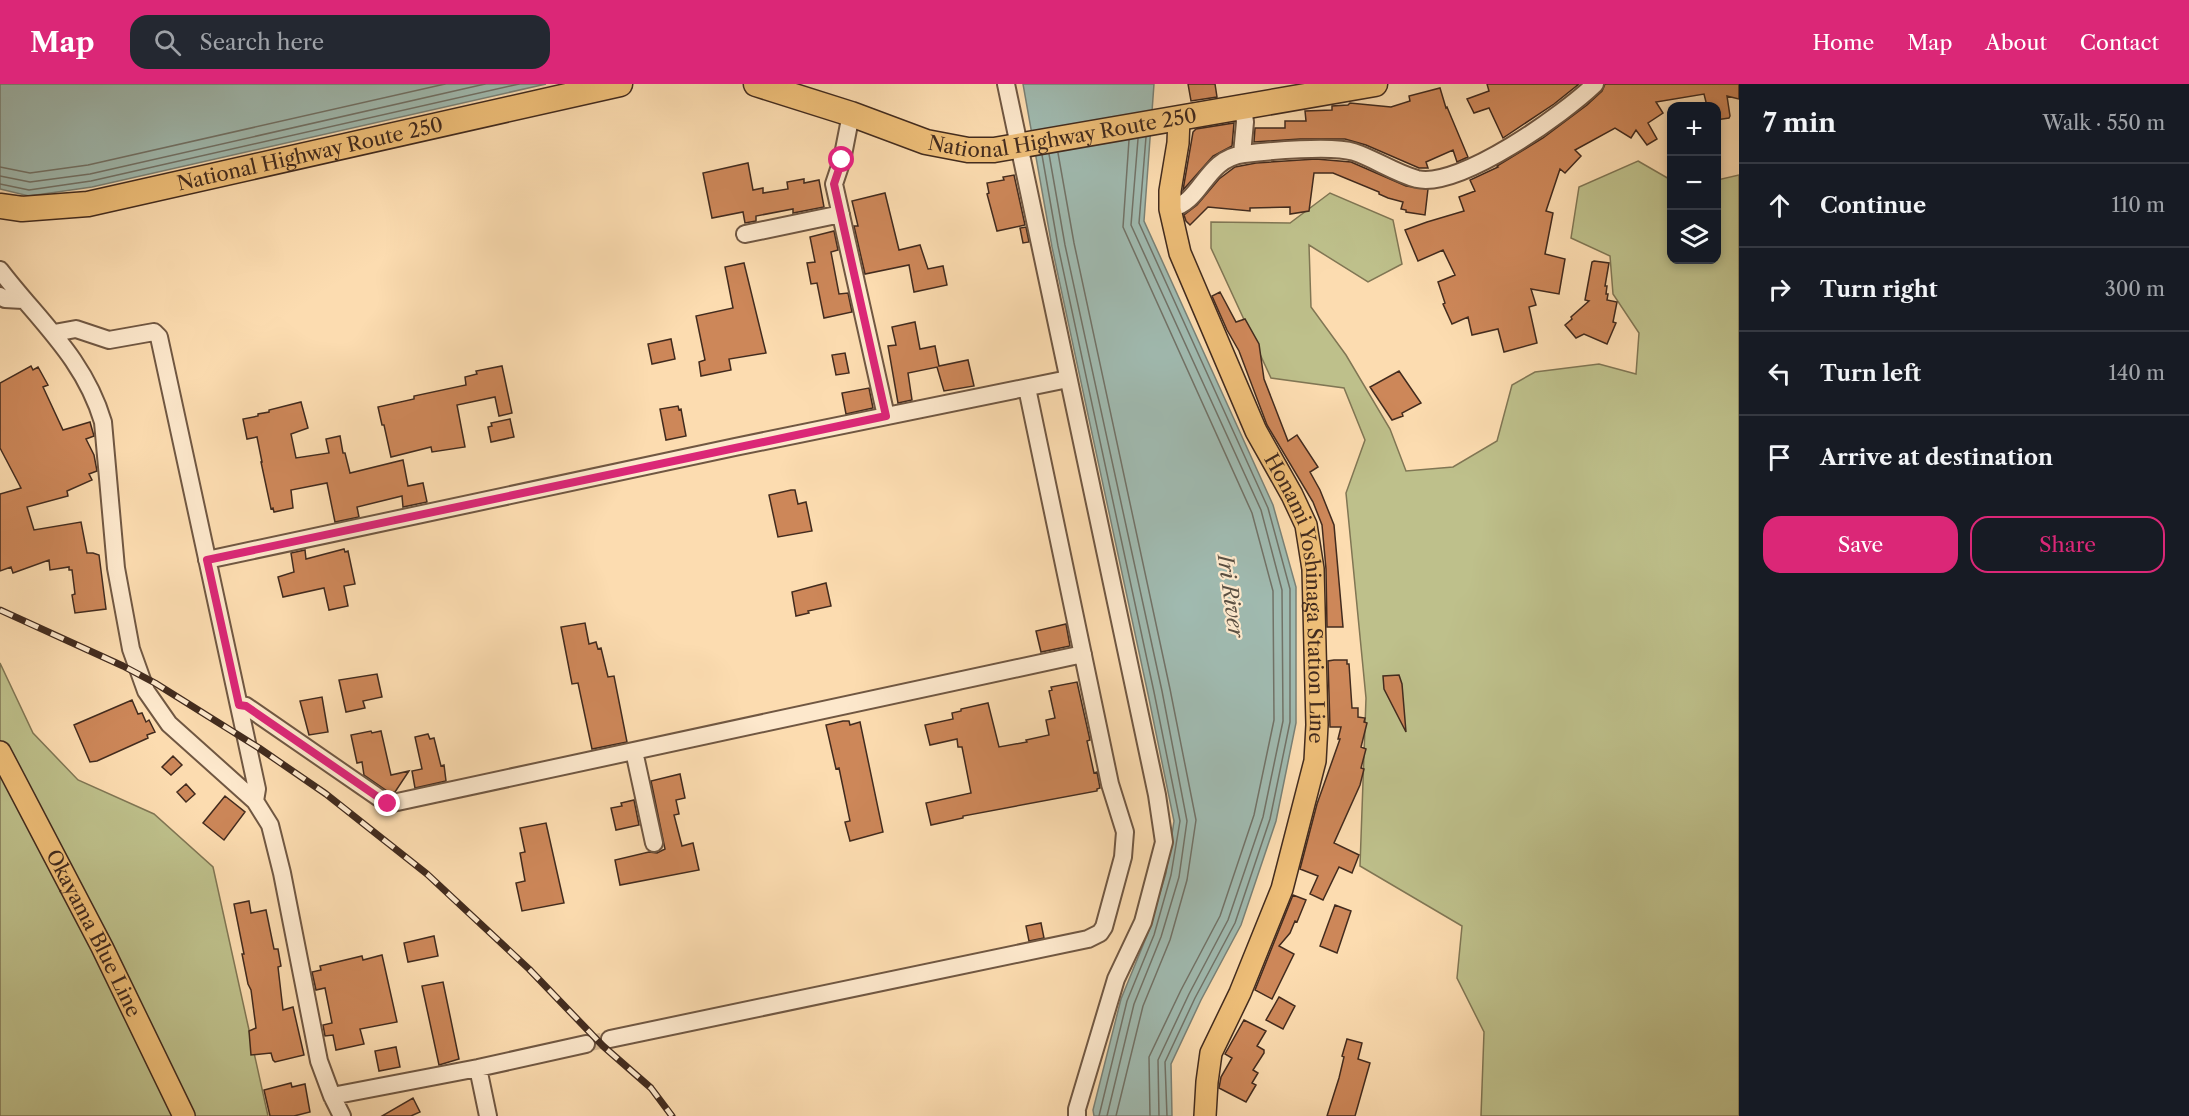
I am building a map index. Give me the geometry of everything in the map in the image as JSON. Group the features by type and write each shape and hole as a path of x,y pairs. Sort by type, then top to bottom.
{"highway":[{"name":"National Highway Route 250","path":"0,206 22,209 88,204 620,84"},
{"name":"National Highway Route 250","path":"756,84 851,114 926,142 968,150 1026,146 1375,84"}],"main road":[{"name":"Honami Yoshinaga Station Line","path":"1172,120 1178,143 1170,191 1170,209 1180,253 1256,431 1306,525 1313,569 1317,725 1315,761 1282,889 1240,993 1211,1053 1205,1116"},
{"name":"Okayama Blue Line","path":"0,752 102,947 184,1116"}],"street":[{"path":"1006,84 1026,146 1068,379 1157,795 1164,842 1143,922 1116,978 1077,1108 1077,1116"},
{"path":"1170,209 1182,206 1220,162 1242,154 1325,149 1352,151 1418,179 1441,179 1498,154 1548,123 1595,84"},
{"path":"1242,154 1245,122 1243,108"},
{"path":"851,114 842,160 834,184 886,416"},
{"path":"745,234 841,214"},
{"path":"0,270 23,300 54,333 84,375 97,402 103,422 116,568 131,649 146,690 169,724 255,801 270,825 282,873 319,1062 342,1116"},
{"path":"0,296 5,299 23,300"},
{"path":"54,333 76,329 109,340 154,332 159,337 257,789 255,801"},
{"path":"207,560 1068,379"},
{"path":"610,1039 1088,939 1100,933 1104,927 1123,857 1125,832 1110,784 1027,388"},
{"path":"239,705 246,706 388,804 1083,654"},
{"path":"634,751 654,843"},
{"path":"332,1096 478,1068 586,1044"},
{"path":"478,1068 488,1116"}],"green space":[{"path":"1638,161 1667,178 1667,264 1721,264 1721,179 1739,175 1739,1116 1481,1116 1484,1032 1457,978 1462,926 1360,866 1366,698 1346,493 1365,440 1344,388 1271,378 1211,248 1211,222 1290,223 1330,193 1393,220 1402,264 1368,282 1309,245 1311,307 1346,355 1390,429 1406,471 1453,467 1497,441 1512,385 1535,372 1599,364 1636,374 1639,333 1613,294 1610,256 1571,238 1579,187"},
{"path":"0,663 33,733 78,780 154,814 213,867 268,1116 0,1116"}],"water":[{"path":"0,84 546,84 92,187 29,196 0,189"},
{"name":"Iri River","path":"1023,84 1154,84 1144,221 1273,505 1296,587 1296,723 1276,821 1241,925 1201,1000 1171,1064 1172,1116 1094,1116 1093,1110 1121,999 1148,933 1166,873 1174,821 1052,247"}],"building":[{"path":"1188,84 1215,84 1217,97 1191,101"},
{"path":"1487,84 1579,84 1554,104 1503,138 1489,108 1474,113 1467,99 1489,91"},
{"path":"1605,84 1739,84 1739,99 1727,96 1730,116 1721,119 1721,102 1706,102 1704,94 1656,102 1663,113 1648,123 1657,139 1647,145 1636,130 1631,138 1615,128 1575,150 1581,156 1565,173 1560,169 1546,211 1553,213 1545,254 1565,259 1559,294 1531,289 1536,305 1529,307 1537,343 1504,352 1498,329 1472,335 1468,317 1452,324 1443,304 1445,303 1438,282 1455,275 1443,250 1418,261 1405,230 1464,211 1459,197 1475,191 1470,180 1498,167 1543,138 1602,91"},
{"path":"1440,88 1446,108 1468,157 1457,162 1453,150 1426,162 1428,168 1419,168 1366,145 1345,139 1254,142 1255,128 1285,128 1285,121 1306,121 1305,111 1332,110 1332,106 1350,103 1391,107 1410,101 1409,96"},
{"path":"1234,123 1232,146 1213,156 1183,190 1193,132 1196,129"},
{"path":"1316,159 1351,162 1406,186 1428,189 1425,215 1406,212 1401,209 1403,202 1388,198 1333,173 1314,173 1309,211 1290,214 1290,207 1250,208 1250,211 1208,207 1190,225 1186,221 1184,215 1197,205 1219,179 1235,167 1256,163"},
{"path":"748,163 753,190 763,188 763,193 788,189 787,182 804,179 804,183 819,180 824,207 793,213 793,209 756,216 756,221 745,223 743,212 712,218 703,173"},
{"path":"1014,175 1025,225 997,231 987,194 989,193 987,183 1004,180 1003,177"},
{"path":"885,193 899,250 920,245 928,269 943,266 947,285 914,292 909,265 865,274 854,226 858,226 852,201"},
{"path":"1026,227 1029,242 1023,243 1020,228"},
{"path":"834,231 838,250 831,252 839,294 848,293 852,312 824,318 817,283 811,284 807,263 815,262 810,237"},
{"path":"1594,261 1609,263 1605,286 1607,286 1607,300 1617,302 1613,322 1616,323 1607,344 1584,334 1576,338 1565,325 1589,301 1585,300"},
{"path":"744,263 766,353 729,359 731,370 701,376 699,362 705,360 696,316 733,308 725,267"},
{"path":"1220,292 1236,322 1245,319 1259,344 1264,379 1288,441 1297,435 1318,467 1310,472 1334,525 1343,627 1327,627 1326,569 1322,525 1313,502 1267,425 1239,351 1212,296"},
{"path":"915,322 920,349 935,346 939,366 968,360 974,386 944,391 937,367 908,373 912,400 898,403 888,346 896,345 892,327"},
{"path":"671,339 675,359 652,364 648,344"},
{"path":"845,353 849,373 836,375 832,355"},
{"path":"31,366 33,370 38,367 48,385 43,387 63,430 90,422 94,436 86,439 94,455 97,471 89,474 92,480 67,491 68,496 27,507 34,530 81,522 87,553 99,555 106,609 75,613 72,570 69,570 69,567 50,570 49,560 13,573 11,567 0,571 0,494 21,488 0,448 0,383"},
{"path":"502,366 512,413 499,416 495,397 457,405 465,447 432,452 431,447 391,457 378,407 414,399 414,396 466,385 465,377 477,374 476,371"},
{"path":"1399,371 1421,403 1402,413 1403,416 1392,420 1370,387"},
{"path":"869,388 873,408 846,414 842,393"},
{"path":"301,402 308,428 291,434 296,458 329,453 326,439 340,436 350,473 403,460 408,486 423,483 427,502 403,507 402,496 357,507 359,517 335,522 327,483 291,490 293,508 274,512 273,508 271,509 257,437 247,439 243,419"},
{"path":"678,406 679,410 681,409 686,436 666,440 660,409"},
{"path":"510,419 514,437 491,442 488,427 492,426 491,423"},
{"path":"795,490 798,504 806,502 812,531 778,537 769,495"},
{"path":"344,549 345,552 348,551 355,584 344,586 348,606 329,610 324,588 283,597 278,577 294,572 291,553 305,550 306,559"},
{"path":"826,583 831,606 796,616 792,592"},
{"path":"585,623 589,644 596,642 598,649 601,648 608,677 614,676 627,742 592,749 578,683 572,684 561,627"},
{"path":"1066,624 1070,646 1041,652 1036,631"},
{"path":"1347,660 1349,664 1352,708 1358,708 1358,717 1365,718 1364,722 1367,723 1361,747 1366,749 1361,768 1364,769 1360,785 1334,843 1359,855 1352,873 1339,867 1323,900 1310,894 1318,876 1300,869 1317,804 1340,739 1338,739 1341,727 1330,727 1328,661"},
{"path":"377,674 382,697 363,701 365,708 346,712 339,680"},
{"path":"1399,675 1402,684 1406,732 1384,689 1383,676"},
{"path":"1077,682 1090,740 1087,741 1100,788 1097,791 963,816 963,818 931,825 926,803 971,793 962,747 958,747 957,739 930,745 925,725 953,719 952,713 988,703 999,747 1027,742 1026,740 1049,735 1046,720 1055,718 1049,691 1052,690 1051,687"},
{"path":"322,697 328,732 309,735 300,701"},
{"path":"132,700 138,714 142,713 146,722 149,720 155,732 147,735 148,738 90,762 74,725"},
{"path":"849,721 850,725 860,722 883,832 850,841 845,822 850,821 839,768 836,769 826,725"},
{"path":"371,731 372,733 381,731 391,775 409,771 395,792 390,793 364,775 362,762 357,763 351,735"},
{"path":"428,734 430,739 434,738 441,766 444,765 446,781 415,788 412,771 422,769 415,737"},
{"path":"173,756 182,765 171,775 162,767"},
{"path":"680,774 685,798 676,800 679,814 674,815 682,846 693,843 699,870 620,885 615,860 649,852 657,853 665,849 651,781"},
{"path":"186,784 195,794 186,802 177,792"},
{"path":"225,796 245,812 224,840 203,823"},
{"path":"634,800 639,825 616,830 611,808"},
{"path":"546,823 564,903 522,911 516,883 525,881 520,853 525,852 520,828"},
{"path":"1293,895 1306,900 1297,922 1295,921 1290,933 1279,946 1294,954 1272,999 1255,990"},
{"path":"249,901 251,913 266,910 274,949 278,949 281,966 278,967 283,1010 293,1007 304,1055 275,1062 271,1053 251,1055 249,1031 256,1028 234,904"},
{"path":"1335,905 1351,911 1337,953 1320,946"},
{"path":"1041,923 1044,938 1029,941 1026,926"},
{"path":"434,936 438,956 408,962 404,943"},
{"path":"382,955 397,1022 360,1029 364,1044 336,1050 333,1035 325,1036 323,1025 332,1023 325,988 316,990 312,972 321,970 320,966 362,956 363,960"},
{"path":"443,982 459,1059 439,1065 422,986"},
{"path":"1279,997 1295,1006 1283,1029 1266,1020"},
{"path":"1244,1020 1266,1031 1257,1046 1264,1050 1264,1053 1253,1070 1258,1073 1252,1083 1256,1085 1246,1102 1219,1088 1221,1077 1232,1058 1225,1054"},
{"path":"1347,1039 1362,1043 1358,1059 1370,1063 1355,1116 1327,1116 1339,1078"},
{"path":"396,1047 400,1067 379,1071 375,1051"},
{"path":"291,1083 292,1087 305,1084 310,1112 294,1116 270,1116 264,1090"},
{"path":"413,1098 420,1112 411,1116 382,1116"}],"tunnel":[{"path":"586,1044 610,1039"}],"railway":[{"path":"0,610 155,683 259,748 326,794 427,874 529,969 603,1046 651,1088 672,1116"}],"route":[{"path":"388,804 246,706 239,705 207,560 886,416 834,184 842,160"}]}
